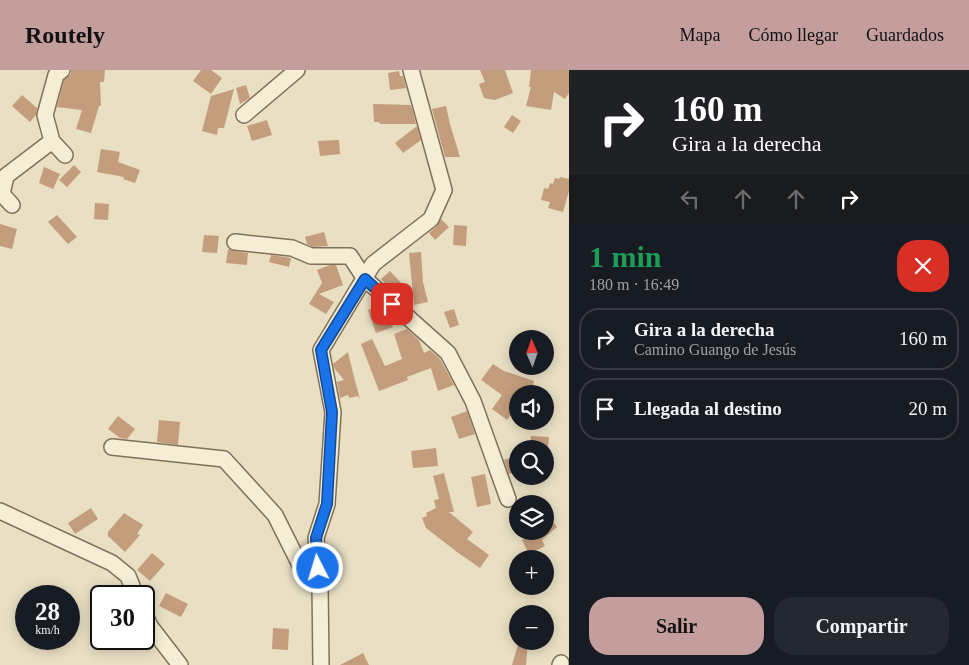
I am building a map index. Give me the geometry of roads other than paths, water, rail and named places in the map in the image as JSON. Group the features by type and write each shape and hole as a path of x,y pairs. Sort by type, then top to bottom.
{"street":[{"path":"62,70 56,75 45,115 52,141 65,155"},
{"path":"244,115 297,70"},
{"path":"321,665 320,584 316,538 327,504 332,412 321,350 373,264 430,219 444,190 412,70"},
{"path":"12,205 2,194 6,176 52,141"},
{"path":"235,242 292,248 311,256 350,256 365,279 448,353 473,401 508,499"},
{"path":"112,446 224,459 275,515 301,567 320,584"},
{"path":"0,511 112,563 128,576 132,585"},
{"path":"155,632 180,665"}]}
